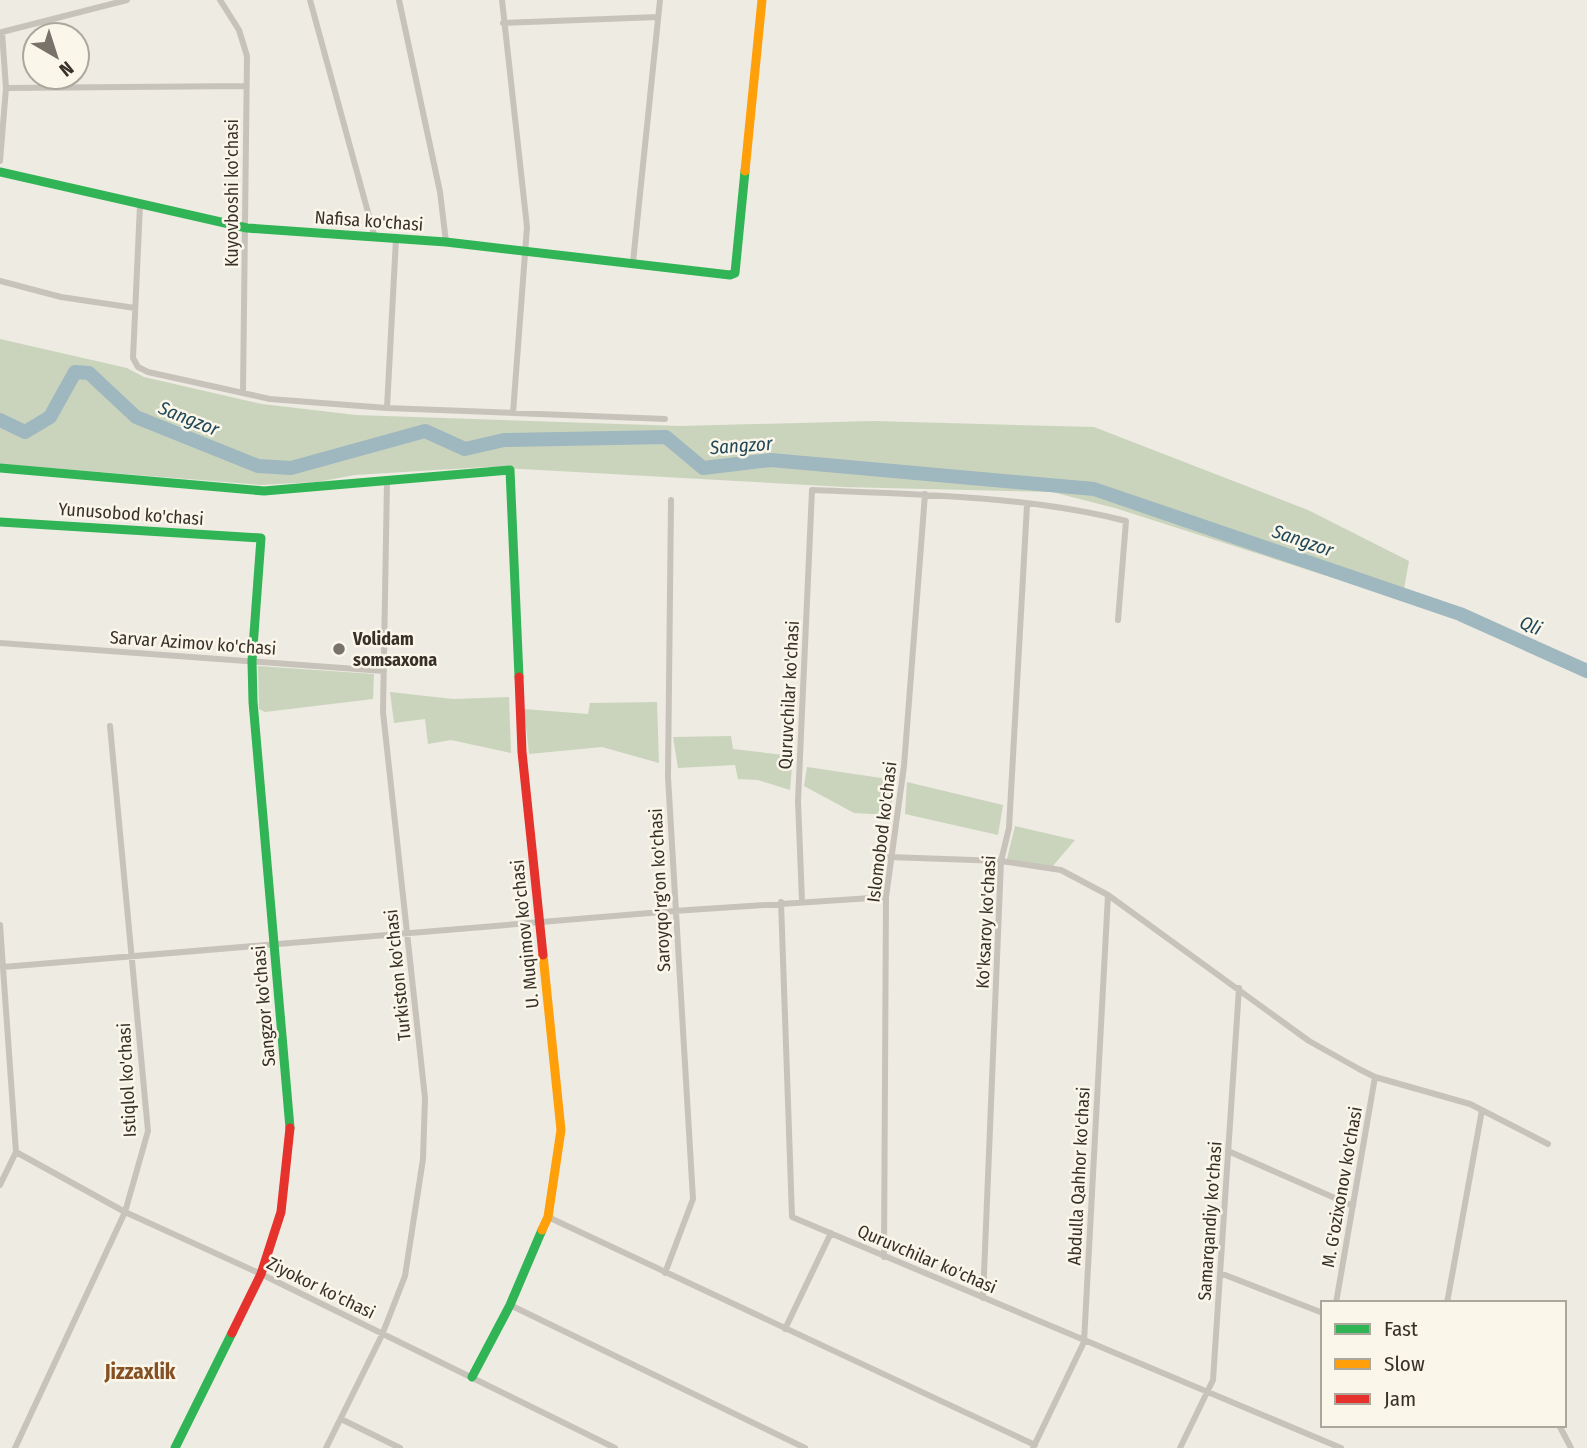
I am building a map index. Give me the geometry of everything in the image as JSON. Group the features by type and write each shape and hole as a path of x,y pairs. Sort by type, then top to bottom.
{"street":[{"path":"0,161 6,88 2,32 127,0"},
{"name":"Kuyovboshi ko'chasi","path":"220,0 239,30 247,56 243,392"},
{"path":"310,0 375,238"},
{"path":"399,0 440,192 446,242"},
{"path":"502,0 527,227 523,252 513,413"},
{"path":"633,262 660,0"},
{"name":"Nafisa ko'chasi","path":"0,172 247,228 446,242 730,275 735,273 762,0"},
{"path":"503,23 658,17"},
{"path":"6,88 246,86"},
{"path":"140,205 132,358 138,368 270,399 387,408 665,419"},
{"path":"387,408 396,239"},
{"path":"0,281 61,297 135,308"},
{"path":"0,468 264,491 387,481"},
{"name":"U. Muqimov ko'chasi","path":"387,481 510,470 522,752 561,1130 548,1217 510,1305 472,1377"},
{"name":"Turkiston ko'chasi","path":"327,1448 382,1335 405,1276 423,1159 425,1098 383,712 387,481"},
{"name":"Quruvchilar ko'chasi","path":"802,901 798,801 812,491 925,494"},
{"path":"925,494 1084,510 1126,521 1118,620"},
{"name":"Islomobod ko'chasi","path":"884,1257 886,897 889,857 904,766 925,494"},
{"name":"Saroyqo'rg'on ko'chasi","path":"665,1273 693,1199 668,777 671,500"},
{"name":"Ko'ksaroy ko'chasi","path":"983,1298 1001,861 1009,828 1027,505"},
{"name":"Yunusobod ko'chasi","path":"0,522 261,538"},
{"name":"Sangzor ko'chasi","path":"175,1448 261,1274 281,1212 290,1133 252,661 261,538"},
{"name":"Sarvar Azimov ko'chasi","path":"0,643 384,671"},
{"name":"Istiqlol ko'chasi","path":"15,1448 125,1212 148,1131 110,726"},
{"path":"889,857 1001,861 1061,870 1108,895 1309,1041 1375,1077 1470,1104 1548,1144"},
{"name":"Abdulla Qahhor ko'chasi","path":"1034,1447 1084,1342 1108,895"},
{"path":"3,967 781,902 886,897"},
{"name":"Quruvchilar ko'chasi","path":"781,902 792,1217 1341,1448"},
{"path":"0,925 16,1152 0,1185"},
{"name":"Samarqandiy ko'chasi","path":"1180,1448 1213,1380 1239,988"},
{"name":"M. G'ozixonov ko'chasi","path":"1336,1301 1375,1077"},
{"path":"1447,1301 1482,1110"},
{"path":"1228,1151 1353,1206"},
{"name":"Ziyokor ko'chasi","path":"16,1152 125,1212 261,1274 615,1448"},
{"path":"548,1217 1034,1447"},
{"path":"785,1328 831,1233"},
{"path":"1220,1273 1321,1312"},
{"path":"510,1305 805,1448"},
{"path":"341,1419 400,1448"},
{"path":"1560,1427 1571,1448"}],"green space":[{"path":"0,339 127,368 144,377 262,404 356,415 680,426 873,421 1094,427 1308,510 1409,561 1402,600 1115,508 1052,492 844,487 486,467 355,475 317,482 261,485 0,464"},
{"path":"258,666 374,674 373,699 265,712 259,709"},
{"path":"390,692 453,699 509,697 511,753 451,740 428,744 425,719 394,723"},
{"path":"657,702 659,763 602,747 529,754 524,709 588,714 590,703"},
{"path":"731,736 733,749 793,756 790,790 758,780 738,779 735,765 678,768 673,737"},
{"path":"807,767 895,780 890,815 854,813 804,786"},
{"path":"907,782 1003,805 998,835 905,814"},
{"path":"1015,826 1075,840 1052,867 1007,859"}],"waterway":[{"name":"Sangzor","path":"0,420 25,432 50,417 75,372 89,373 136,417 258,466 291,468 425,431 465,449 504,440 666,437 703,468 771,460 1094,489 1460,614 1587,671"}],"traffic: fast":[{"path":"0,172 247,228 446,242 730,275 735,273 745,171"},
{"path":"0,468 264,491 510,470 519,677"},
{"path":"0,522 261,538 252,661 253,702 290,1128"},
{"path":"472,1377 510,1305 542,1230"},
{"path":"175,1448 232,1333"}],"traffic: slow":[{"path":"745,171 762,0"},
{"path":"542,1230 548,1217 561,1130 543,955"}],"traffic: jam":[{"path":"519,677 522,752 543,955"},
{"path":"232,1333 261,1274 281,1212 290,1128"}],"place":[{"name":"Volidam somsaxona","path":"339,649"}],"district":[{"name":"Jizzaxlik","path":"140,1372"}],"water label":[{"name":"Qli","path":"1531,625"}]}
